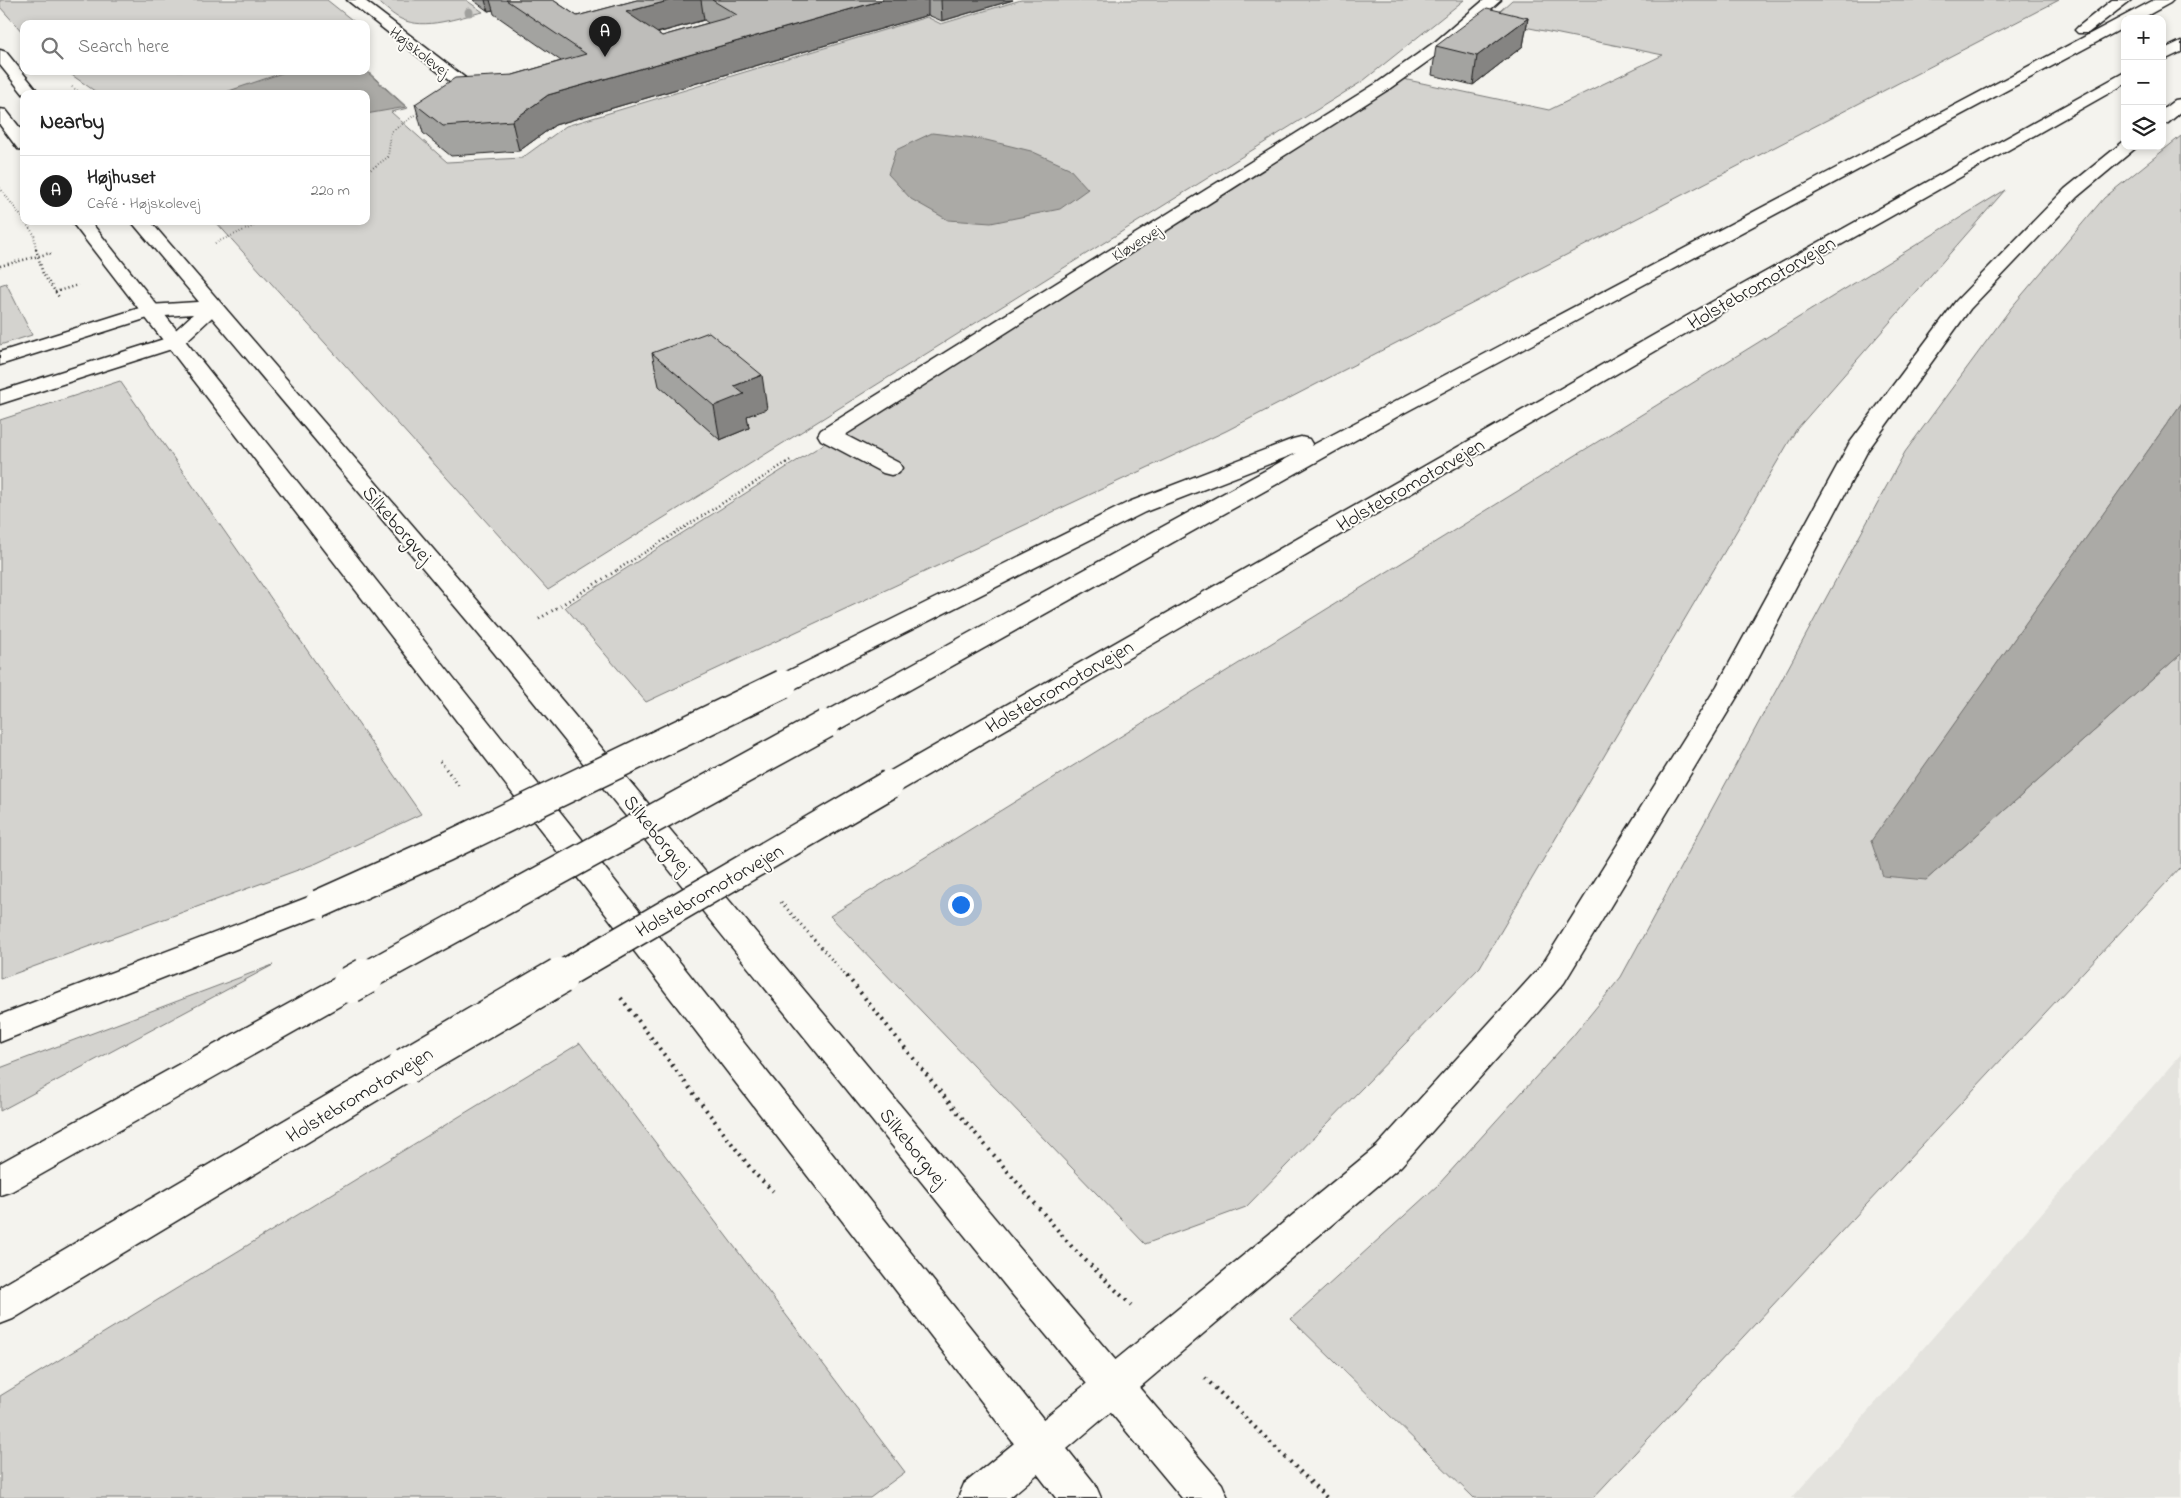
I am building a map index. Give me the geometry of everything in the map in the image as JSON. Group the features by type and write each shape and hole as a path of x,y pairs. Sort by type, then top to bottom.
{"main road":[{"name":"Højskolevej","path":"355,0 462,83"},
{"name":"Kløvervej","path":"830,435 1383,86 1442,44 1494,0"},
{"path":"2040,66 2112,6 2123,0"},
{"path":"2137,15 2165,0"},
{"path":"0,1180 1394,409 2121,23"},
{"path":"2166,54 2181,46"},
{"path":"0,55 29,90"},
{"name":"Holstebromotorvejen","path":"0,1307 406,1066 890,784 1731,299 2121,79"},
{"path":"2166,116 2181,104"},
{"path":"0,114 20,140"},
{"path":"978,1498 1388,1156 1553,974 1730,687 1857,449 1963,305 2070,193 2124,150"},
{"path":"83,225 1081,1498"},
{"name":"Silkeborgvej","path":"143,225 500,643 1112,1385 1208,1498"},
{"path":"0,359 149,311 213,307"},
{"path":"0,398 174,342 213,307"},
{"path":"0,1028 319,904 446,847 783,684 1137,507 1394,409"},
{"path":"830,435 891,468"}],"path":[{"path":"370,171 388,157 390,132 462,83"},
{"path":"0,188 20,216"},
{"path":"27,225 34,234 37,255 43,274 62,301"},
{"path":"213,244 256,225"},
{"path":"0,266 37,255 50,254 55,260"},
{"path":"55,292 75,286 70,280"},
{"path":"500,643 830,435"}],"shaded area":[{"path":"0,0 327,0 352,20 20,20 20,30 0,7"},
{"path":"376,0 466,0 483,12 442,22 421,24 398,17"},
{"path":"1021,0 1464,0 1363,81 548,590 219,225 370,225 370,90 93,90 72,75 370,74 408,108 391,112 447,162 522,158 566,126 927,17 941,24"},
{"path":"1512,0 2059,0 1226,431 646,702 565,607 1403,79 1549,110 1663,55 1490,20"},
{"path":"276,75 370,75 406,107 370,113 370,90 232,90"},
{"path":"932,133 982,139 1031,151 1069,168 1088,189 1060,209 991,223 948,220 911,199 888,174 896,150"},
{"path":"2181,136 2181,404 1871,842 1926,880 2181,654 2181,867 1593,1498 1474,1498 1291,1319 1438,1185 1572,1037 1621,977 1905,452 2011,308 2104,198"},
{"path":"2005,190 1796,430 1480,967 1246,1207 1145,1244 830,916"},
{"path":"6,283 32,335 0,345 0,285"},
{"path":"120,381 421,814 317,863 0,979 0,420"},
{"path":"2181,404 2181,654 1926,880 1883,876 1871,841"},
{"path":"273,965 0,1111 0,1068"},
{"path":"580,1043 905,1472 870,1498 0,1498 0,1396"},
{"path":"2181,1054 2181,1498 1792,1498"}],"building":[{"path":"506,0 553,0 577,16 637,0 672,0 626,12 662,36 737,15 712,0 883,0 548,95 512,121 443,126 415,104 455,78 513,75 586,54"},
{"path":"1487,8 1528,18 1477,56 1436,46"},
{"path":"709,332 762,375 734,386 744,394 714,406 652,353"}],"place":[{"name":"Højhuset","path":"605,57"}]}
